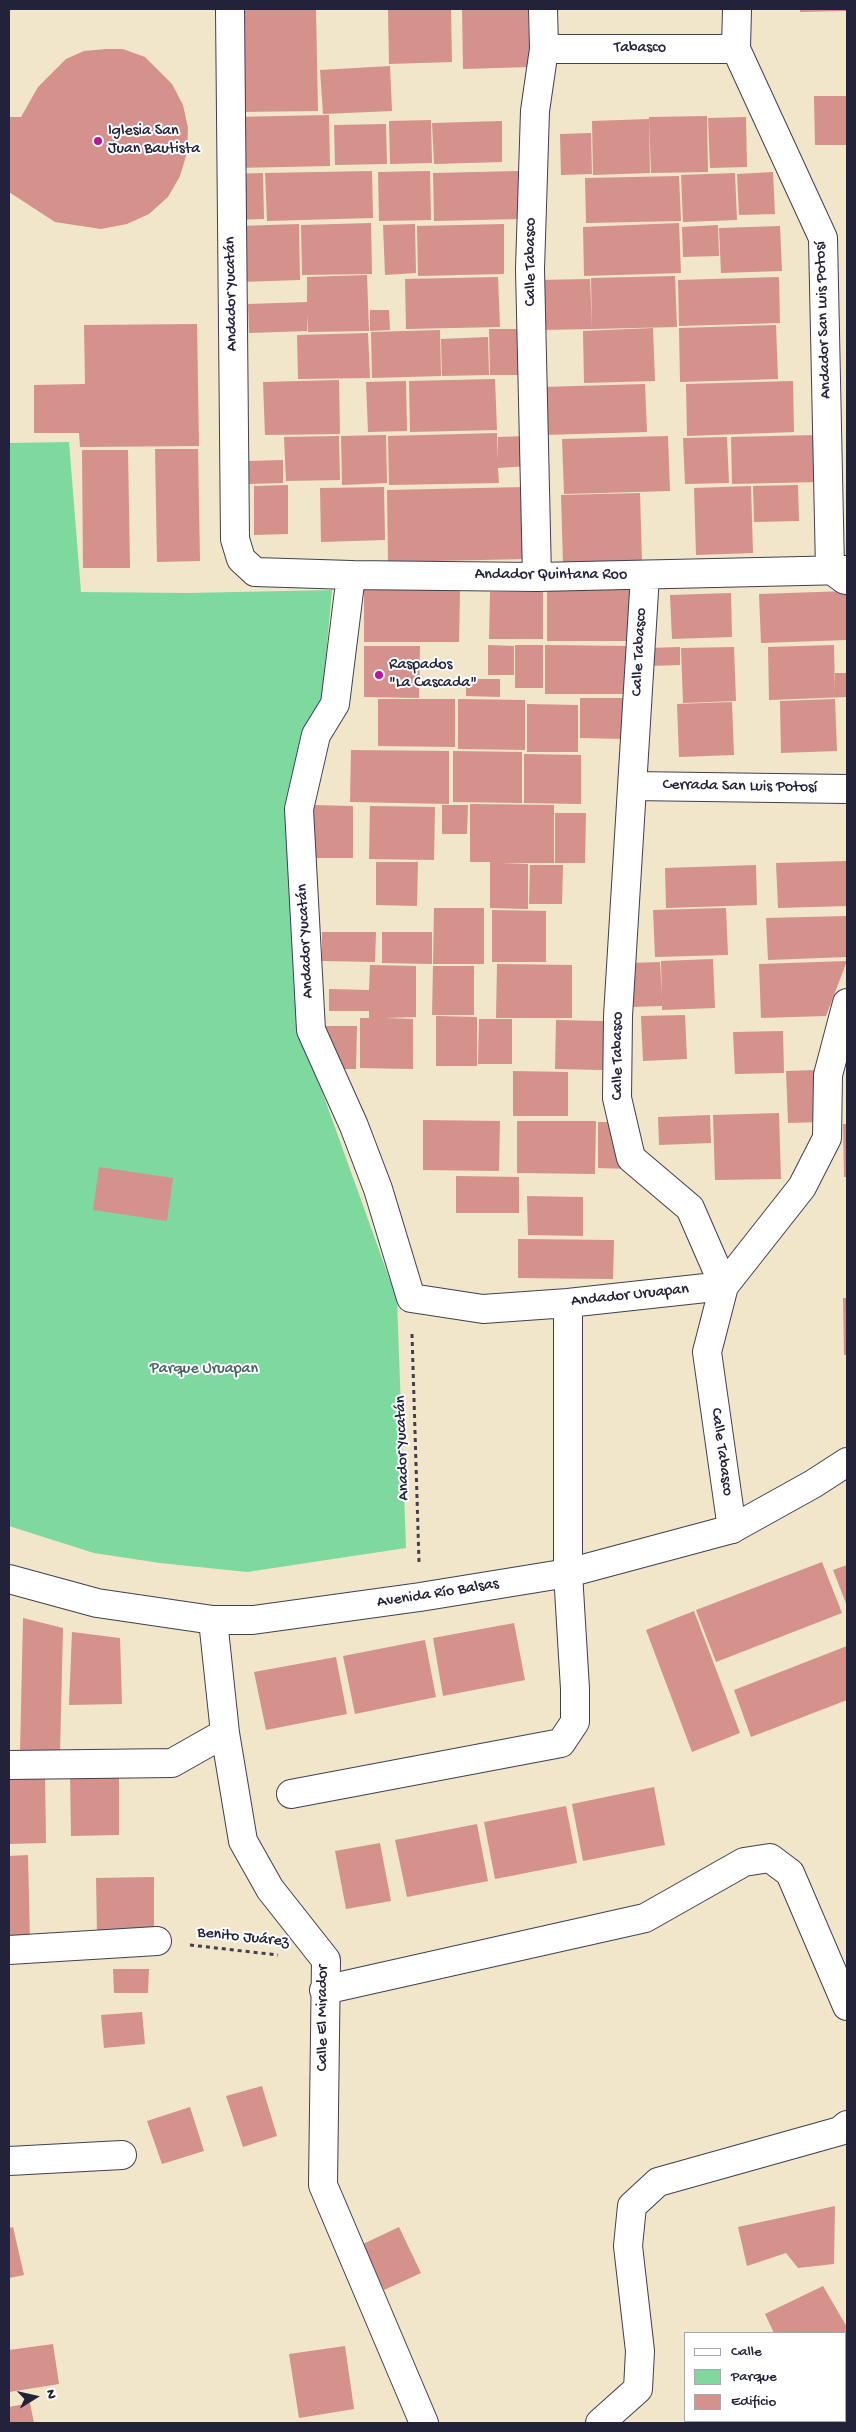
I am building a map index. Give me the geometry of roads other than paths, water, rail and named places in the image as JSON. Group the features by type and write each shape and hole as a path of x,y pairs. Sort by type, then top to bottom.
{"street":[{"name":"Andador Yucatán","path":"230,9 235,539 241,560 255,572"},
{"name":"Calle Tabasco","path":"538,577 530,269 535,111 544,49 543,9"},
{"name":"Andador San Luis Potosí","path":"736,9 736,49 823,238 841,573"},
{"name":"Tabasco","path":"544,49 736,49"},
{"name":"Andador Quintana Roo","path":"255,572 538,577 841,573"},
{"name":"Andador Yucatán","path":"351,575 335,704 316,735 299,809 312,1030 354,1126 378,1189 411,1298"},
{"name":"Calle Tabasco","path":"645,575 618,1016 617,1098 631,1158 690,1208 724,1286 707,1352 732,1529"},
{"name":"Cerrada San Luis Potosí","path":"632,786 847,788"},
{"path":"724,1286 802,1187 827,1138 828,1075 847,1003"},
{"name":"Andador Uruapan","path":"411,1298 483,1309 568,1303 724,1286"},
{"path":"291,1794 561,1743 575,1722 575,1689 568,1573 568,1303"},
{"name":"Avenida Río Balsas","path":"9,1579 97,1603 213,1620 253,1620 420,1597 568,1573 732,1529 813,1484 847,1462"},
{"name":"Calle El Mirador","path":"213,1620 225,1733 243,1841 270,1889 326,1960 324,1990 323,2185 424,2423"},
{"path":"9,1765 172,1763 225,1733"},
{"path":"324,1990 645,1918 744,1862 770,1858 790,1873 847,2006"},
{"path":"9,1950 157,1941"},
{"path":"600,2423 638,2389 640,2351 628,2246 632,2206 658,2182 840,2131 847,2125"},
{"path":"9,2161 122,2155"}],"place":[{"name":"Iglesia San Juan Bautista","path":"98,141"},
{"name":"Raspados \"La Cascada\"","path":"379,675"}],"park label":[{"name":"Parque Uruapan","path":"204,1370"}]}
